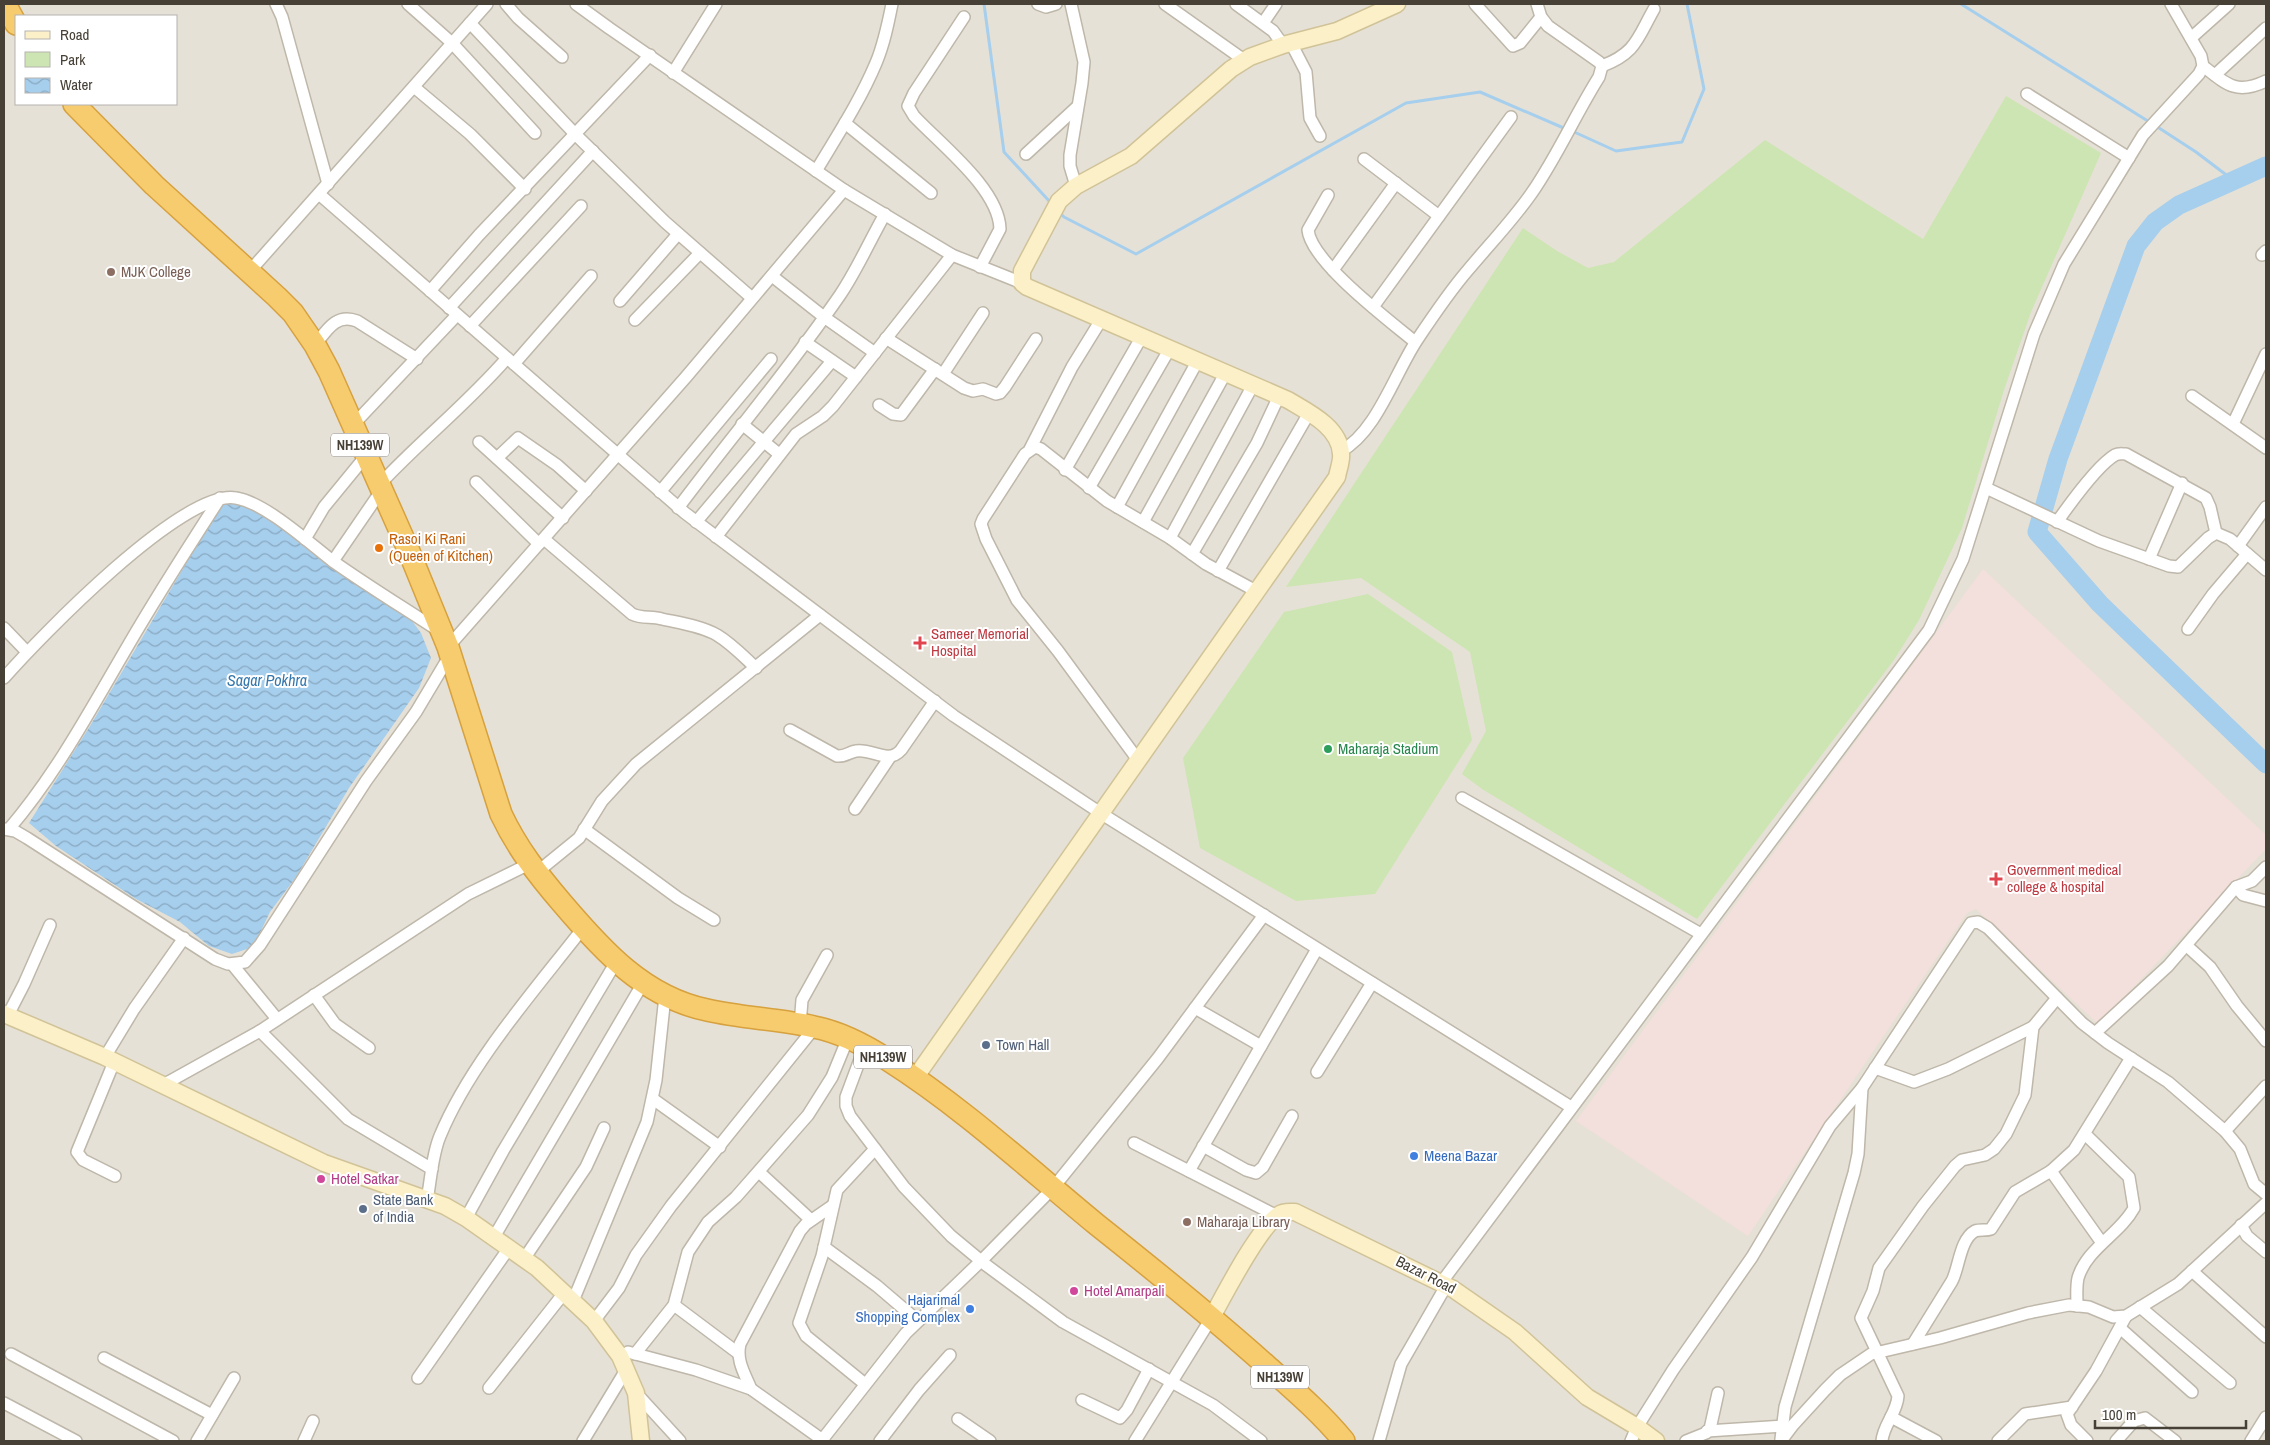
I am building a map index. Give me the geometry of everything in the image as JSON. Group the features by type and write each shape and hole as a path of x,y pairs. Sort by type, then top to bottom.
{"highway":[{"path":"5,4 15,22"},
{"name":"NH139W","path":"75,105 140,172 292,313 315,345 408,548 446,645 501,814 511,835 533,868 616,962 643,983 665,996 705,1010 808,1026 857,1042 916,1078 1212,1317 1324,1417 1344,1441"}],"street":[{"path":"276,4 282,17 328,184"},
{"path":"408,4 452,43 535,132"},
{"path":"249,272 487,4"},
{"path":"506,4 518,18 562,57"},
{"path":"576,4 844,190 952,255 1022,283 1169,350 1279,396 1318,418 1338,438 1341,451 1337,477 916,1078"},
{"path":"674,73 716,4"},
{"path":"816,170 845,123 876,64 892,4"},
{"path":"1038,4 1046,7 1056,4"},
{"path":"1071,4 1084,62 1070,155 1070,166 1076,186"},
{"path":"1165,4 1244,60"},
{"path":"1236,4 1263,23 1287,44 1306,72 1310,118 1320,136"},
{"path":"1263,23 1276,4"},
{"path":"1022,283 1022,271 1056,208 1076,186 1131,156 1231,68 1244,60 1287,44 1338,31 1378,8 1397,4"},
{"path":"1475,4 1513,46 1520,43 1541,17"},
{"path":"1537,4 1541,17 1548,26 1602,66"},
{"path":"2192,38 2229,4"},
{"path":"1379,1441 1401,1364 1444,1284 1571,1107 1929,630 1963,558 2034,334 2064,264 2143,135 2199,74 2203,66 2201,56 2174,5"},
{"path":"1602,66 1620,59 1630,51 1654,9"},
{"path":"964,17 914,93 908,106 919,122 969,170 996,210 1000,229 980,267"},
{"path":"470,23 576,135 678,234 752,298"},
{"path":"2215,76 2266,28"},
{"path":"430,291 479,235 650,56"},
{"path":"1341,451 1352,445 1376,412 1415,342 1447,296 1531,194 1573,124 1599,76 1602,66"},
{"path":"2203,66 2233,87 2250,88 2266,80"},
{"path":"414,87 470,134 525,189"},
{"path":"2027,94 2129,158"},
{"path":"1026,154 1077,107"},
{"path":"1373,307 1511,117"},
{"path":"845,123 931,193"},
{"path":"352,426 417,359 453,311 593,151"},
{"path":"1364,159 1439,216"},
{"path":"1333,270 1396,183"},
{"path":"220,498 146,614 94,705 42,788 6,829 27,838 215,959 232,964 245,962 260,945 366,781 416,712 446,645 563,518 844,190"},
{"path":"319,194 678,508 935,701 998,746 1102,814 1571,1107"},
{"path":"1328,195 1308,230 1313,243 1333,270 1415,342"},
{"path":"470,326 581,206"},
{"path":"678,508 742,424 780,379 842,292 885,214"},
{"path":"620,301 678,234"},
{"path":"635,320 700,253"},
{"path":"716,537 796,434 829,410 952,255"},
{"path":"333,561 380,488 398,465 510,361 591,276"},
{"path":"772,276 824,317 875,353"},
{"path":"880,405 893,414 901,415 939,372 983,313"},
{"path":"315,345 335,321 346,318 357,322 417,359"},
{"path":"1101,320 1068,376 1030,449 983,518 981,524 1017,600 1058,651 1138,760"},
{"path":"886,338 969,391 982,389 996,394 1000,393 1036,339"},
{"path":"1065,470 1142,338"},
{"path":"805,342 856,377"},
{"path":"1089,488 1169,350"},
{"path":"2233,424 2266,354"},
{"path":"660,492 771,359"},
{"path":"696,522 762,441 832,361"},
{"path":"1117,507 1197,362"},
{"path":"1143,522 1225,374"},
{"path":"1170,538 1253,386"},
{"path":"1192,554 1257,442 1279,396"},
{"path":"2192,396 2266,448"},
{"path":"1218,571 1309,413"},
{"path":"742,424 780,454"},
{"path":"497,458 518,438 557,465 586,491"},
{"path":"479,442 563,518"},
{"path":"1030,449 1035,447 1041,449 1065,470 1117,507 1170,538 1218,571 1256,592"},
{"path":"2053,520 2108,461 2119,454 2126,454 2182,483 2206,498 2210,506 2216,533"},
{"path":"305,539 324,507 365,457"},
{"path":"476,482 541,542 632,614 638,617 659,618 707,630 718,635 756,668"},
{"path":"2149,559 2182,483"},
{"path":"1986,488 2099,541 2168,566 2178,567 2208,538 2216,533 2223,534 2266,570"},
{"path":"4,678 68,610 130,555 186,514 220,498 230,497 247,500 286,524 446,645"},
{"path":"2188,630 2243,550 2266,507"},
{"path":"163,1085 260,1031 468,894 533,868 573,844 602,801 636,764 820,615"},
{"path":"4,628 27,652"},
{"path":"790,730 837,756 843,757 860,750 890,757 897,755 935,701"},
{"path":"855,809 890,757"},
{"path":"1462,798 1701,934"},
{"path":"584,830 678,898 714,920"},
{"path":"2095,1033 2168,966 2236,888 2252,881 2266,867"},
{"path":"2236,888 2243,895 2266,901"},
{"path":"616,1350 696,1370 751,1389 823,1441 865,1384 918,1321 982,1261 1052,1188 1158,1058 1264,915"},
{"path":"1634,1434 1673,1370 1752,1256 1830,1126 1862,1088 1972,923 1978,922 1988,928 2057,998 2095,1033 2168,1082 2225,1131 2240,1149 2254,1184 2266,1194"},
{"path":"50,925 24,984 6,1014 110,1060 324,1162 445,1206 466,1218 537,1268 594,1321 616,1350 636,1394 641,1441"},
{"path":"427,1200 440,1136 476,1070 515,1014 584,928"},
{"path":"114,1176 83,1160 77,1152 110,1060 134,1009 184,938"},
{"path":"2187,946 2210,967 2237,1006 2266,1041"},
{"path":"1189,1171 1317,949"},
{"path":"594,1321 619,1288 636,1255 657,1226 720,1147 808,1026 802,1000 827,955"},
{"path":"466,1218 503,1151 616,962"},
{"path":"232,964 277,1019"},
{"path":"494,1237 643,983"},
{"path":"1317,1072 1372,983"},
{"path":"314,995 335,1024 369,1048"},
{"path":"489,1388 568,1297 647,1122 653,1099 665,996"},
{"path":"1875,1068 1914,1082 1948,1069 2033,1027 2057,998"},
{"path":"1195,1008 1261,1046"},
{"path":"1882,1441 1885,1429 1898,1403 1898,1396 1862,1318 1873,1291 1879,1268 1923,1206 1955,1166 1962,1160 1985,1156 1994,1149 2006,1134 2025,1095 2033,1027"},
{"path":"260,1031 348,1120 432,1169"},
{"path":"857,1042 846,1106 850,1116 875,1150 916,1199 951,1236 1063,1322 1173,1381 1213,1405 1261,1441"},
{"path":"634,1354 674,1305 688,1252 708,1222 736,1197 759,1172 823,1094 857,1042"},
{"path":"1913,1344 1957,1272 1959,1256 1971,1235 1975,1232 1991,1229 2015,1192 2051,1171 2074,1150 2131,1058"},
{"path":"2225,1131 2266,1086"},
{"path":"1781,1441 1785,1407 1854,1173 1858,1154 1862,1088"},
{"path":"653,1099 720,1147"},
{"path":"1203,1146 1246,1170 1256,1173 1260,1171 1292,1116"},
{"path":"524,1258 586,1166 604,1128"},
{"path":"2076,1306 2078,1279 2081,1272 2102,1242 2128,1217 2134,1208 2132,1184 2125,1171 2085,1134"},
{"path":"1134,1143 1277,1216 1271,1220 1255,1244 1173,1381 1134,1441"},
{"path":"865,1384 801,1330 799,1324 824,1247 832,1206 841,1184 875,1150"},
{"path":"2051,1171 2102,1242"},
{"path":"759,1172 811,1220"},
{"path":"1781,1441 1793,1425 1840,1375 1877,1352 2028,1313 2069,1305 2089,1307 2113,1317 2126,1316 2178,1284 2266,1202"},
{"path":"751,1389 739,1362 738,1353 750,1322 800,1232 811,1220 832,1206"},
{"name":"Bazar Road","path":"1277,1216 1281,1212 1295,1212 1311,1218 1350,1240 1389,1256 1472,1300 1515,1332 1586,1397 1634,1434 1656,1441"},
{"path":"2241,1225 2247,1236 2266,1252"},
{"path":"824,1247 876,1286 918,1321"},
{"path":"418,1378 509,1248"},
{"path":"2192,1270 2266,1337"},
{"path":"674,1305 738,1353"},
{"path":"2140,1308 2230,1383"},
{"path":"2083,1440 2068,1419 2067,1414 2096,1371 2126,1316"},
{"path":"2120,1328 2192,1392"},
{"path":"11,1354 172,1441"},
{"path":"880,1441 919,1390 950,1355"},
{"path":"104,1358 212,1415"},
{"path":"1082,1400 1120,1418 1127,1410 1149,1369"},
{"path":"583,1441 626,1370"},
{"path":"197,1441 234,1378"},
{"path":"636,1394 680,1441"},
{"path":"1707,1431 1712,1422 1718,1394"},
{"path":"4,1403 76,1441"},
{"path":"1998,1441 2025,1414 2072,1407"},
{"path":"1891,1417 1936,1441"},
{"path":"2250,1441 2266,1417"},
{"path":"2116,1441 2134,1421 2144,1418 2175,1441"},
{"path":"958,1419 990,1441"},
{"path":"304,1441 313,1421"},
{"path":"1686,1441 1707,1431 1783,1426"}],"shaded area":[{"path":"4,4 2266,4 2266,1441 4,1441"},
{"name":"Government medical college & hospital","path":"1983,569 2266,835 2266,849 2098,1024 1976,909 1967,913 1748,1236 1576,1121"}],"green space":[{"path":"2006,96 2101,153 2031,312 2004,390 1962,528 1919,620 1894,660 1697,919 1482,789 1462,774 1486,731 1470,652 1361,578 1286,587 1523,228 1557,251 1588,268 1614,262 1765,140 1923,239"},
{"name":"Maharaja Stadium","path":"1368,594 1452,652 1472,740 1375,894 1296,901 1200,848 1183,758 1284,612"}],"water":[{"name":"Sagar Pokhra","path":"225,502 247,506 281,524 409,617 421,633 431,658 419,688 349,788 296,877 270,912 253,947 232,954 209,946 180,922 136,899 56,846 29,823 90,726 207,528"}],"waterway":[{"path":"984,4 1004,152 1051,203"},
{"path":"1572,131 1616,151 1682,142 1704,89 1687,4"},
{"path":"1961,4 2151,123"},
{"path":"1059,212 1064,217 1136,254 1406,103 1480,92 1566,129"},
{"path":"2156,126 2196,152 2233,180"},
{"path":"2266,166 2179,205 2155,222 2136,246 2058,459 2037,532 2100,604 2266,764"}],"place":[{"name":"MJK College","path":"111,272"},
{"name":"Rasoi Ki Rani (Queen of Kitchen)","path":"379,548"},
{"name":"Sameer Memorial Hospital","path":"920,643"},
{"name":"Maharaja Stadium","path":"1328,749"},
{"name":"Government medical college & hospital","path":"1996,879"},
{"name":"Town Hall","path":"986,1045"},
{"name":"Meena Bazar","path":"1414,1156"},
{"name":"Hotel Satkar","path":"321,1179"},
{"name":"State Bank of India","path":"363,1209"},
{"name":"Maharaja Library","path":"1187,1222"},
{"name":"Hotel Amarpali","path":"1074,1291"},
{"name":"Hajarimal Shopping Complex","path":"970,1309"}]}
